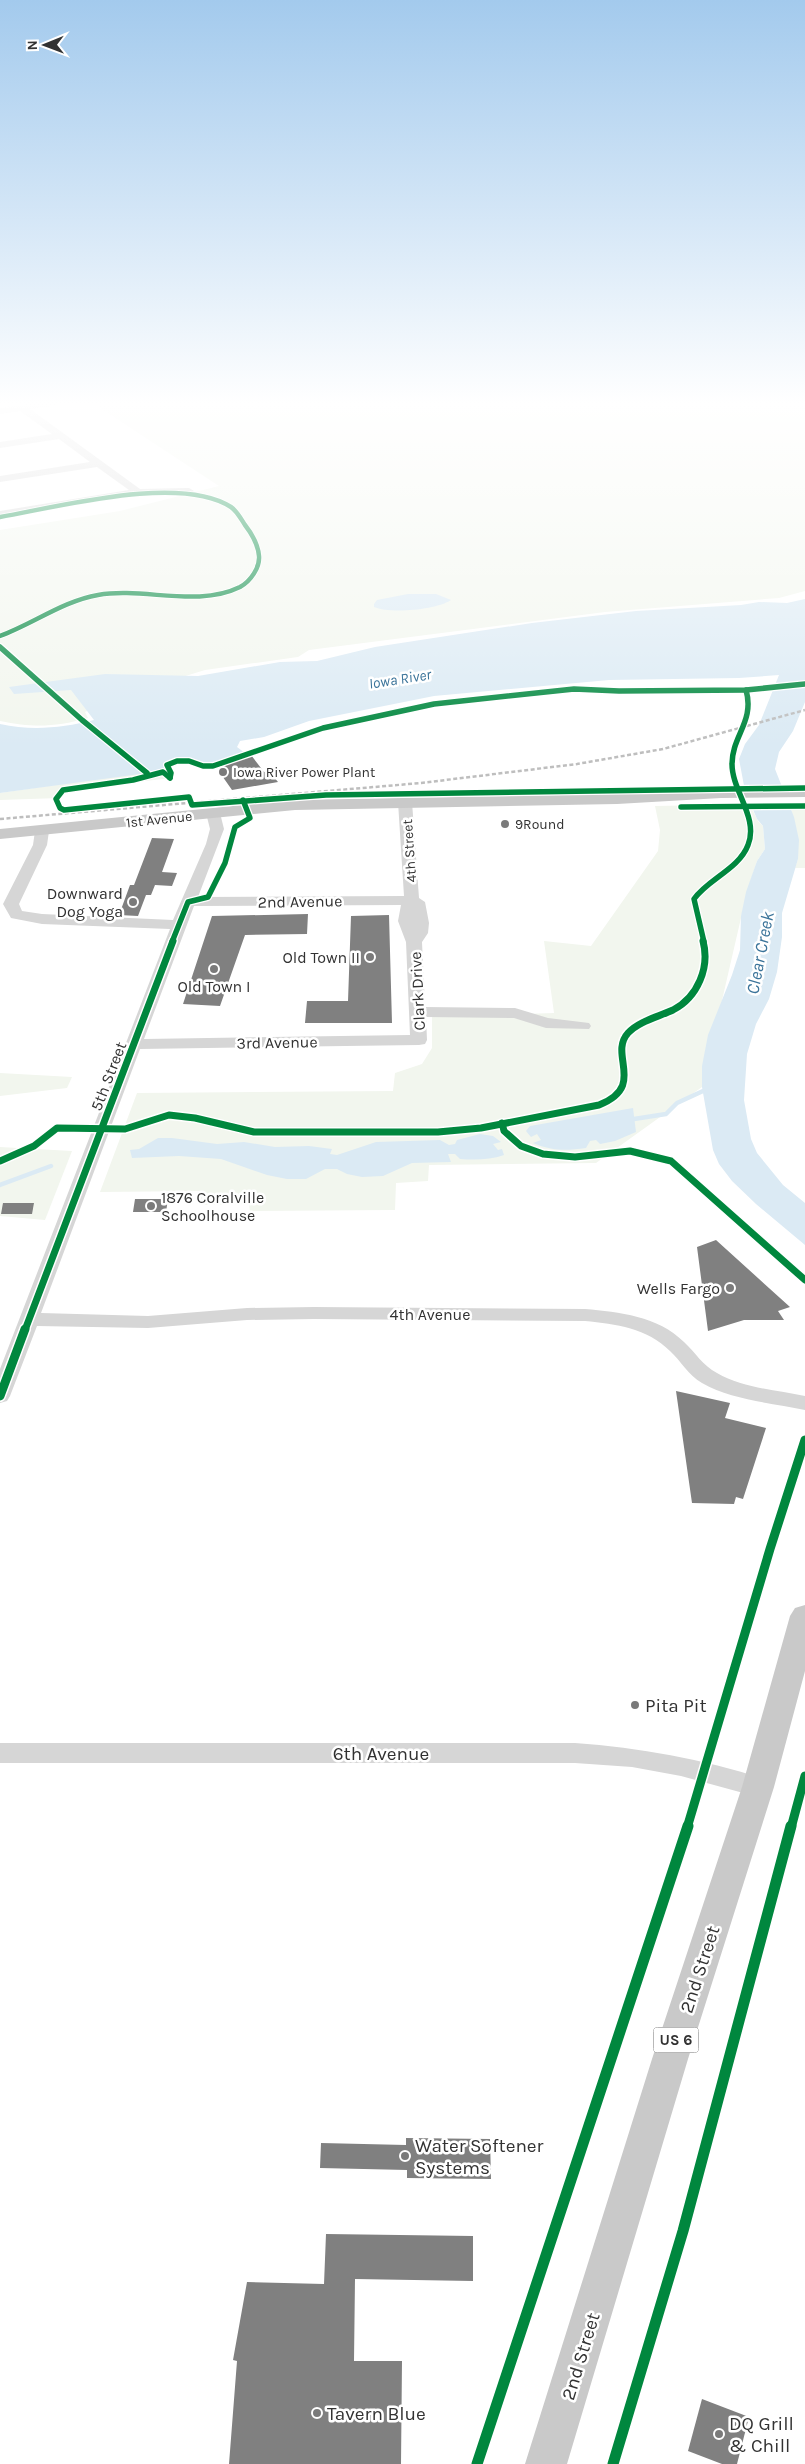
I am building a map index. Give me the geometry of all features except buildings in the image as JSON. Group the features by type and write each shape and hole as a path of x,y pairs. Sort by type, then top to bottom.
{"main road":[{"name":"1st Avenue","path":"0,834 295,805 801,797"},
{"name":"2nd Street","path":"546,2464 670,2059 758,1787 805,1616"}],"street":[{"name":"4th Street","path":"405,802 412,900"},
{"name":"5th Street","path":"0,1396 188,902 215,838 216,824 213,813"},
{"path":"42,831 40,845 11,904 14,912 28,918 179,926"},
{"name":"2nd Avenue","path":"188,902 412,900"},
{"name":"Clark Drive","path":"412,900 406,907 406,921 408,932 414,942 419,1040"},
{"path":"418,1012 515,1012 546,1023 583,1026"},
{"name":"3rd Avenue","path":"135,1044 419,1040"},
{"name":"4th Avenue","path":"30,1319 148,1322 247,1314 314,1313 585,1315 612,1317 636,1324 665,1336 677,1346 697,1370 719,1383 805,1403"},
{"name":"6th Avenue","path":"0,1753 575,1753 632,1757 681,1766 758,1787"}],"shaded area":[{"path":"82,517 805,517 805,591 779,598 605,612 309,650 298,657 205,670 123,695 85,712 88,718 55,725 34,726 0,721 0,530"},
{"path":"164,769 173,778 70,789 60,798 0,800 0,793"},
{"path":"800,805 805,805 805,868 795,868 798,859 791,808 801,808"},
{"path":"655,806 725,806 726,809 752,809 763,826 765,849 757,861 747,892 702,1087 596,1163 429,1165 428,1181 396,1183 395,1210 250,1211 249,1204 199,1205 202,1191 100,1192 137,1093 393,1091 395,1073 422,1064 432,1048 432,1017 554,1013 544,941 591,946 658,851 660,830"},
{"path":"0,1073 72,1077 67,1088 0,1096"},
{"path":"0,1147 72,1151 45,1220 0,1216"}],"water":[{"path":"408,594 436,594 451,600 435,606 413,610 391,610 374,607 377,600"},
{"path":"805,599 805,702 793,731 779,752 775,769 794,817 799,840 798,859 782,913 782,937 777,972 769,999 756,1024 747,1054 744,1100 751,1139 757,1153 783,1185 805,1203 805,1245 756,1204 732,1181 719,1164 713,1150 702,1087 702,1066 708,1035 740,950 741,916 746,892 757,861 765,849 763,826 757,819 745,791 739,759 745,744 759,725 779,675 739,678 609,680 434,696 309,721 264,737 240,741 237,747 245,753 211,765 181,764 140,774 0,793 0,724 47,728 94,720 71,690 14,694 9,687 105,674 198,676 280,662 317,661 375,647 532,623 636,611 741,605 759,602 787,603"},
{"path":"633,1108 636,1132 615,1141 600,1144 596,1140 590,1141 586,1148 565,1150 546,1148 533,1143 541,1140 537,1134 531,1137 526,1131 530,1126"},
{"path":"480,1134 493,1136 501,1142 493,1144 498,1150 502,1149 504,1155 488,1159 471,1160 460,1159 455,1154 448,1154 451,1162 412,1163 383,1176 362,1177 347,1174 337,1169 325,1169 306,1179 287,1179 267,1175 221,1159 179,1156 132,1158 130,1150 139,1149 158,1138 172,1138 217,1144 244,1142 275,1147 309,1146 332,1149 330,1154 337,1155 376,1142 440,1140 449,1145 455,1144 457,1140"}],"pier":[{"path":"742,786 784,786 793,808 749,809"}],"waterway":[{"path":"634,1119 666,1114 677,1103 703,1091"},
{"path":"0,1185 51,1166"}],"railway":[{"path":"0,819 421,783 577,764 663,749 805,710"}],"cycle path":[{"path":"0,636 88,597 116,593 207,595 240,587 254,574 259,556 252,536 240,517"},
{"path":"0,647 82,720 147,773"},
{"path":"170,778 171,773 167,765 177,761 189,761 203,766 213,766 323,728 434,704 574,689 619,691 746,690 805,684"},
{"path":"0,1161 34,1146 57,1128 125,1129 169,1115 185,1116 234,1129 254,1132 438,1132 481,1128 584,1109 607,1102 620,1091 623,1083 625,1074 623,1048 627,1034 642,1023 681,1004 692,993 702,977 706,955 694,899 706,884 737,861 748,846 751,836 750,826 736,785 732,764 735,746 749,710 746,690"},
{"path":"170,778 163,772 133,780 75,787 63,790 56,799 60,808 64,810 189,797 192,805 326,795 805,788"},
{"path":"0,1396 186,906 188,902 208,897 225,863 235,827 250,818 243,800"},
{"path":"681,807 805,806"},
{"path":"502,1123 504,1131 521,1146 543,1154 575,1157 630,1151 671,1161 697,1182 805,1280"},
{"path":"477,2464 693,1811 770,1549 805,1440"},
{"path":"613,2464 683,2231 805,1776"}],"place":[{"name":"Iowa River Power Plant","path":"223,772"},
{"name":"9Round","path":"505,824"},
{"name":"Downward Dog Yoga","path":"133,902"},
{"name":"Old Town II","path":"370,957"},
{"name":"Old Town I","path":"214,969"},
{"name":"1876 Coralville Schoolhouse","path":"151,1206"},
{"name":"Wells Fargo","path":"730,1288"},
{"name":"Pita Pit","path":"635,1705"},
{"name":"Water Softener Systems","path":"405,2156"},
{"name":"Tavern Blue","path":"317,2413"},
{"name":"DQ Grill & Chill","path":"719,2434"}],"water label":[{"name":"Iowa River","path":"400,679"},
{"name":"Clear Creek","path":"760,953"}]}
